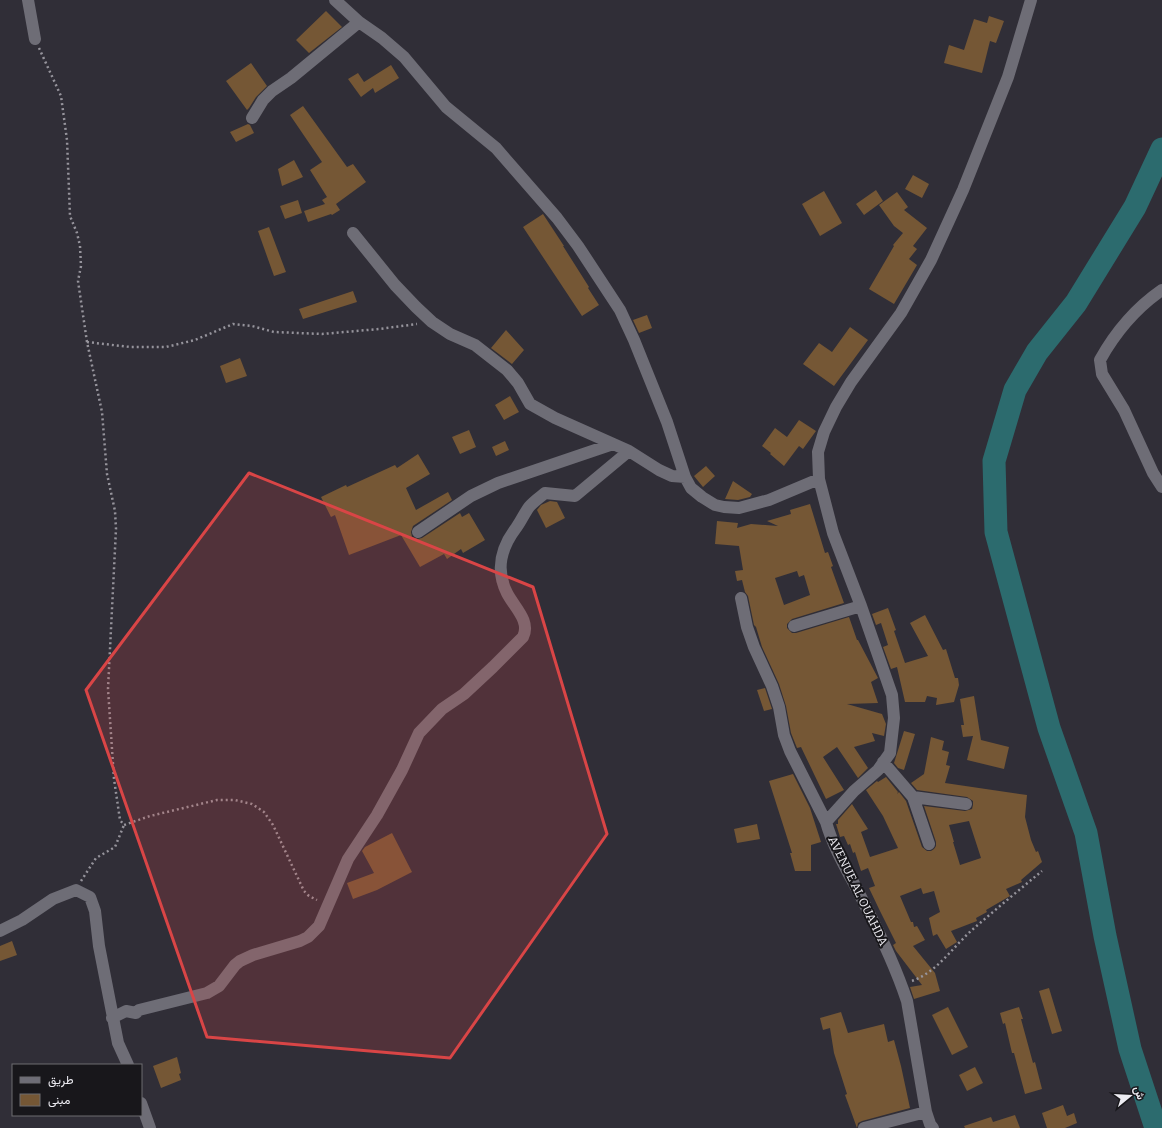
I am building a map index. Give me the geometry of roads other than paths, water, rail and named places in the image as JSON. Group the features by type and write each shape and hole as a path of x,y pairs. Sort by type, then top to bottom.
{"street":[{"path":"28,0 35,39"},
{"path":"335,0 359,22 382,38 404,57 446,107 496,148 557,218 578,246 620,310 667,422 685,477 691,488 715,505 739,508 769,500 819,479"},
{"name":"AVENUE AL OUAHDA","path":"933,1128 926,1112 907,1001 902,985 865,904 833,841 826,822 854,791 878,770 890,753 894,718 892,695 861,606 833,533 819,479 818,452 824,432 836,407 851,382 901,313 932,260 963,190 1008,77 1031,0"},
{"path":"252,118 263,100 272,91 292,78 359,22"},
{"path":"353,233 395,285 416,307 432,322 450,334 475,345 507,370 518,383 530,404 555,418 629,451 659,470 672,476 685,477"},
{"path":"1162,290 1151,297 1123,326 1100,360 1102,374 1124,410 1153,473 1162,487"},
{"path":"418,532 472,496 498,483 613,444"},
{"path":"112,1018 126,1011 136,1013 145,1008 207,993 219,986 235,964 253,955 300,941 308,937 319,926 348,859 392,789 419,733 442,709 464,694 493,667 523,637 526,631 524,620 507,593 501,575 501,554 512,532 530,506 545,493 575,496 629,451"},
{"path":"740,598 750,634 772,686 779,707 784,735 790,751 826,822"},
{"path":"794,626 861,606"},
{"path":"883,762 913,797 929,844"},
{"path":"913,797 966,804"},
{"path":"0,931 22,920 54,899 76,890 90,897 95,911 99,946 112,1018 118,1043 128,1064"},
{"path":"142,1106 150,1128"},
{"path":"864,1128 926,1112"}],"waterway":[{"path":"1156,1128 1130,1049 1105,936 1086,833 1049,728 996,532 994,461 1015,390 1037,352 1076,303 1135,207 1162,149"}]}
